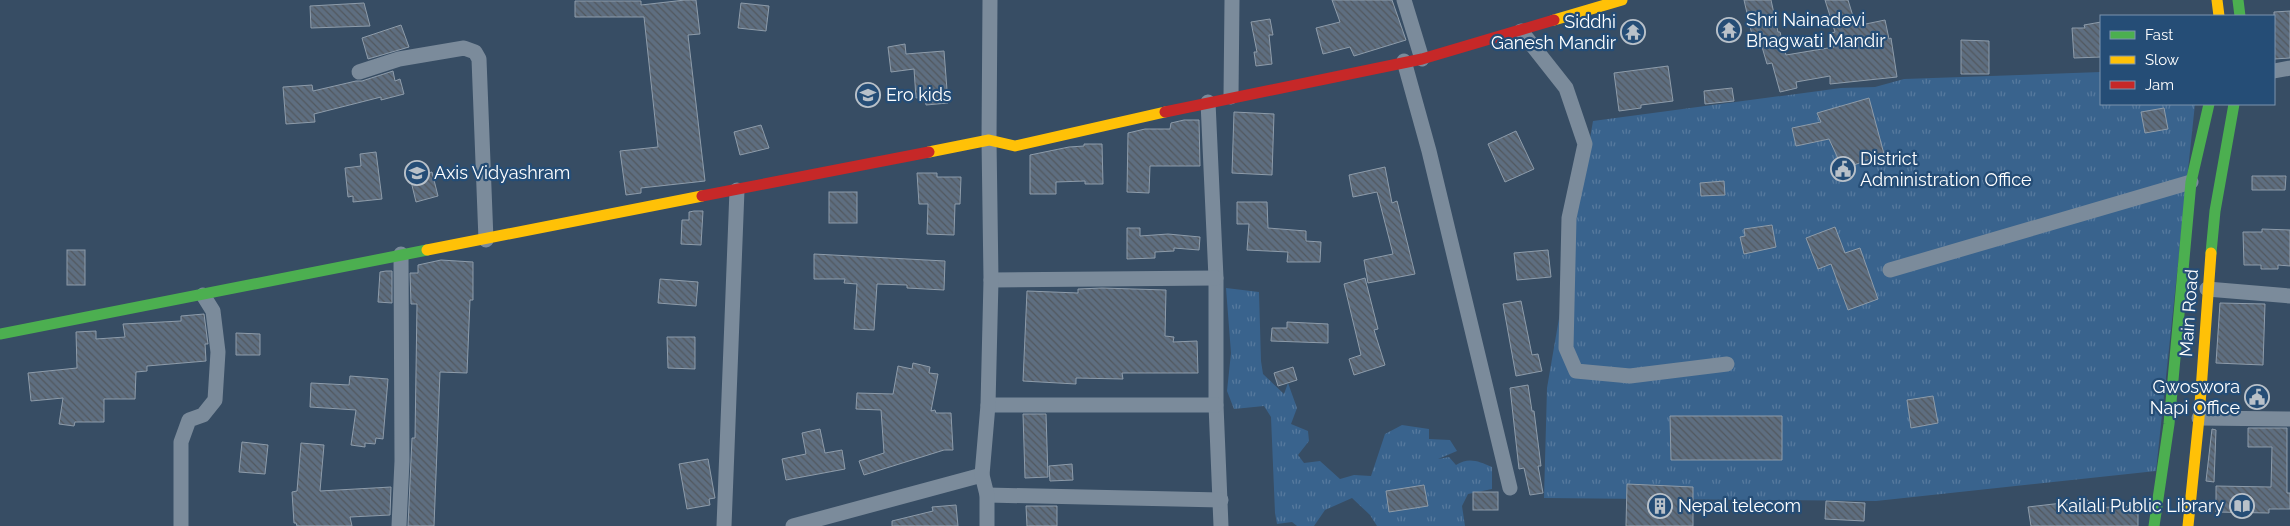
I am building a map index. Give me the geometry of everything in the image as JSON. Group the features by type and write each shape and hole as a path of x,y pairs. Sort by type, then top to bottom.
{"street":[{"path":"987,526 987,495 982,475 988,405 991,280 990,0"},
{"path":"1231,97 1232,0"},
{"path":"1404,0 1422,59"},
{"path":"0,334 989,140 1015,146 1231,97 1404,61 1422,59 1622,0"},
{"path":"2217,0 2219,15"},
{"path":"2238,0 2240,15"},
{"path":"1521,30 1566,88 1585,144 1569,218 1566,348 1576,370 1630,376 1726,364"},
{"path":"359,72 408,57 464,48 475,52 478,60 486,240"},
{"path":"1404,61 1429,151 1510,488"},
{"path":"2275,71 2290,68"},
{"path":"1208,102 1216,278 1216,405 1221,526"},
{"path":"2154,526 2169,424 2191,182 2209,105"},
{"name":"Main Road","path":"2188,526 2199,418 2207,289 2215,211 2234,105"},
{"path":"1890,270 2191,182"},
{"path":"724,526 736,190"},
{"path":"399,526 402,461 401,254"},
{"path":"991,280 1216,278"},
{"path":"2207,289 2290,296"},
{"path":"181,526 181,442 189,420 203,415 215,400 218,352 213,311 203,295"},
{"path":"988,405 1216,405"},
{"path":"2199,418 2290,420"},
{"path":"793,526 982,475"},
{"path":"987,495 1221,500"}],"green space":[{"path":"2100,72 2100,105 2195,105 2156,471 1876,501 1544,498 1547,388 1593,121 1841,88 1875,87 1904,79"},
{"path":"1226,288 1259,292 1263,374 1284,394 1288,383 1297,408 1291,424 1308,431 1309,441 1298,455 1304,463 1320,461 1340,479 1354,475 1371,476 1385,434 1402,425 1429,429 1429,439 1450,440 1457,451 1438,459 1449,457 1456,465 1465,461 1474,461 1492,467 1492,489 1468,494 1462,506 1465,526 1377,526 1370,515 1352,498 1325,510 1314,526 1297,526 1292,522 1277,524 1271,417 1264,406 1234,409 1227,391 1231,353"}],"building":[{"path":"696,0 700,34 688,35 705,181 641,188 641,193 626,195 620,151 658,147 644,17 575,17 575,1 641,1 641,5"},
{"path":"1332,0 1392,0 1406,40 1354,56 1350,47 1323,54 1316,28 1340,22"},
{"path":"1744,0 1771,0 1778,32 1780,32 1786,55 1834,47 1831,33 1835,32 1825,0 1848,0 1856,26 1885,20 1889,39 1891,38 1897,77 1830,84 1830,76 1796,82 1797,88 1780,92 1772,63 1767,64 1758,33 1752,35"},
{"path":"364,3 370,26 311,28 310,6"},
{"path":"741,3 769,6 766,31 738,28"},
{"path":"2290,11 2290,58 2275,59 2274,12"},
{"path":"1270,19 1273,35 1269,35 1272,64 1256,66 1254,52 1257,52 1251,22"},
{"path":"2100,22 2100,57 2074,58 2072,28 2085,28 2084,25"},
{"path":"401,25 409,47 368,59 362,38"},
{"path":"1961,40 1989,41 1989,74 1961,74"},
{"path":"905,44 906,54 944,51 948,103 926,105 925,97 916,98 914,69 891,72 888,47"},
{"path":"1668,66 1673,101 1641,105 1641,108 1619,111 1614,73"},
{"path":"393,71 395,81 400,79 404,94 381,100 381,97 314,114 315,122 286,124 283,87 312,85 313,91 362,81"},
{"path":"1732,88 1734,101 1705,104 1704,91"},
{"path":"1869,98 1884,154 1843,169 1829,139 1796,146 1792,128 1821,122 1817,113"},
{"path":"2164,108 2168,129 2145,133 2141,112"},
{"path":"1234,112 1274,114 1272,175 1232,173"},
{"path":"1184,120 1199,120 1200,166 1150,166 1149,193 1127,192 1128,133 1145,129 1170,129 1171,123"},
{"path":"761,125 769,148 740,155 734,132"},
{"path":"1516,131 1534,169 1505,182 1488,144"},
{"path":"1084,144 1102,144 1103,184 1085,184 1085,181 1056,182 1056,194 1030,194 1030,155 1084,146"},
{"path":"376,152 382,199 353,202 353,196 348,197 345,168 361,166 360,154"},
{"path":"1385,167 1392,203 1397,201 1415,274 1368,283 1364,260 1393,254 1377,192 1353,197 1349,175"},
{"path":"432,172 438,196 416,202 410,177"},
{"path":"917,173 937,173 937,177 961,177 960,204 955,204 954,235 927,234 928,204 919,204"},
{"path":"2252,176 2286,176 2285,190 2252,190"},
{"path":"1724,181 1725,195 1701,196 1700,183"},
{"path":"829,192 857,192 857,223 829,223"},
{"path":"1237,202 1267,202 1268,228 1306,231 1306,241 1321,242 1320,262 1287,262 1288,252 1247,250 1249,224 1237,224"},
{"path":"703,211 701,245 681,244 682,220 689,220 689,212"},
{"path":"1772,225 1776,247 1744,254 1740,237 1745,236 1744,229"},
{"path":"1835,227 1845,253 1860,248 1878,299 1848,310 1831,264 1818,269 1806,238"},
{"path":"1127,228 1140,228 1140,236 1168,234 1200,237 1199,250 1174,248 1174,251 1155,252 1155,258 1127,259"},
{"path":"2262,229 2290,230 2290,266 2278,265 2278,269 2261,269 2261,265 2244,265 2243,232 2262,232"},
{"path":"67,250 85,250 85,285 67,285"},
{"path":"1548,250 1551,277 1517,280 1514,253"},
{"path":"814,254 945,261 944,290 907,288 907,285 877,284 874,330 854,329 857,284 844,283 845,279 814,279"},
{"path":"441,260 473,262 473,300 470,300 467,373 440,372 434,526 408,526 412,438 415,438 417,304 411,304 410,273 418,273 418,265"},
{"path":"392,271 392,303 378,302 380,272"},
{"path":"1365,278 1378,329 1374,330 1385,365 1354,375 1349,359 1361,355 1344,284"},
{"path":"660,279 698,282 696,306 658,303"},
{"path":"1078,289 1166,290 1165,336 1174,337 1173,342 1197,341 1198,373 1122,373 1123,379 1076,378 1076,384 1023,381 1027,291 1078,293"},
{"path":"1521,301 1532,355 1538,354 1542,371 1516,376 1503,304"},
{"path":"2220,303 2265,304 2263,365 2216,363"},
{"path":"204,314 208,344 205,344 206,361 147,366 147,371 136,372 135,399 104,399 104,422 75,422 74,426 59,424 63,398 31,401 28,373 77,368 76,332 96,331 96,339 125,337 123,324 181,321 181,316"},
{"path":"1287,322 1328,324 1328,343 1271,341 1272,328 1287,328"},
{"path":"236,333 260,334 260,355 236,355"},
{"path":"667,337 695,337 695,369 668,368"},
{"path":"913,363 930,367 929,373 938,374 931,411 951,413 953,450 944,450 864,475 859,461 884,453 881,410 856,409 857,393 893,394 898,366 912,369"},
{"path":"1293,367 1297,380 1278,386 1274,373"},
{"path":"350,376 388,379 383,439 376,438 375,444 365,443 365,447 351,445 356,410 310,407 311,383 349,385"},
{"path":"1528,385 1532,411 1534,411 1541,466 1538,466 1543,493 1530,495 1524,468 1519,469 1510,388"},
{"path":"1933,396 1938,423 1911,428 1907,400"},
{"path":"1023,414 1046,414 1048,477 1025,478"},
{"path":"1670,416 1782,416 1782,460 1671,460"},
{"path":"2248,428 2287,428 2287,493 2290,493 2290,509 2269,509 2269,513 2216,512 2216,486 2271,487 2272,447 2248,447"},
{"path":"820,429 825,453 842,450 845,469 786,480 782,459 806,454 802,433"},
{"path":"2212,429 2216,430 2214,482 2206,481"},
{"path":"242,442 268,445 265,474 239,472"},
{"path":"301,443 324,445 320,491 391,487 390,515 350,517 352,526 297,526 294,523 292,492 297,491"},
{"path":"708,459 715,498 709,499 710,505 687,509 679,464"},
{"path":"1072,464 1073,480 1050,481 1049,466"},
{"name":"Nepal telecom","path":"1627,484 1693,487 1693,526 1626,526"},
{"path":"1424,485 1428,506 1389,512 1386,491"},
{"path":"1473,492 1498,492 1498,510 1473,510"},
{"path":"2088,500 2089,508 2138,506 2138,526 2031,526 2028,507"},
{"path":"1826,501 1865,503 1864,521 1825,519"},
{"path":"956,505 958,526 892,526 892,521 933,511 932,507"},
{"path":"1026,506 1057,506 1057,526 1027,526"}],"traffic: fast":[{"path":"2238,0 2240,15"},
{"path":"2154,526 2169,424 2191,182 2209,105"},
{"path":"2211,253 2215,211 2234,105"},
{"path":"0,334 427,250"}],"traffic: slow":[{"path":"1554,20 1622,0"},
{"path":"2217,0 2219,15"},
{"path":"929,152 989,140 1015,146 1165,112"},
{"path":"427,250 702,196"},
{"path":"2188,526 2199,418 2211,253"}],"traffic: jam":[{"path":"1165,112 1422,59 1554,20"},
{"path":"702,196 929,152"}],"place":[{"name":"Shri Nainadevi Bhagwati Mandir","path":"1729,30"},
{"name":"Siddhi Ganesh Mandir","path":"1633,32"},
{"name":"Ero kids","path":"868,95"},
{"name":"District Administration Office","path":"1843,169"},
{"name":"Axis Vidyashram","path":"417,173"},
{"name":"Gwoswora Napi Office","path":"2257,397"},
{"name":"Nepal telecom","path":"1660,506"},
{"name":"Kailali Public Library","path":"2242,506"}]}
